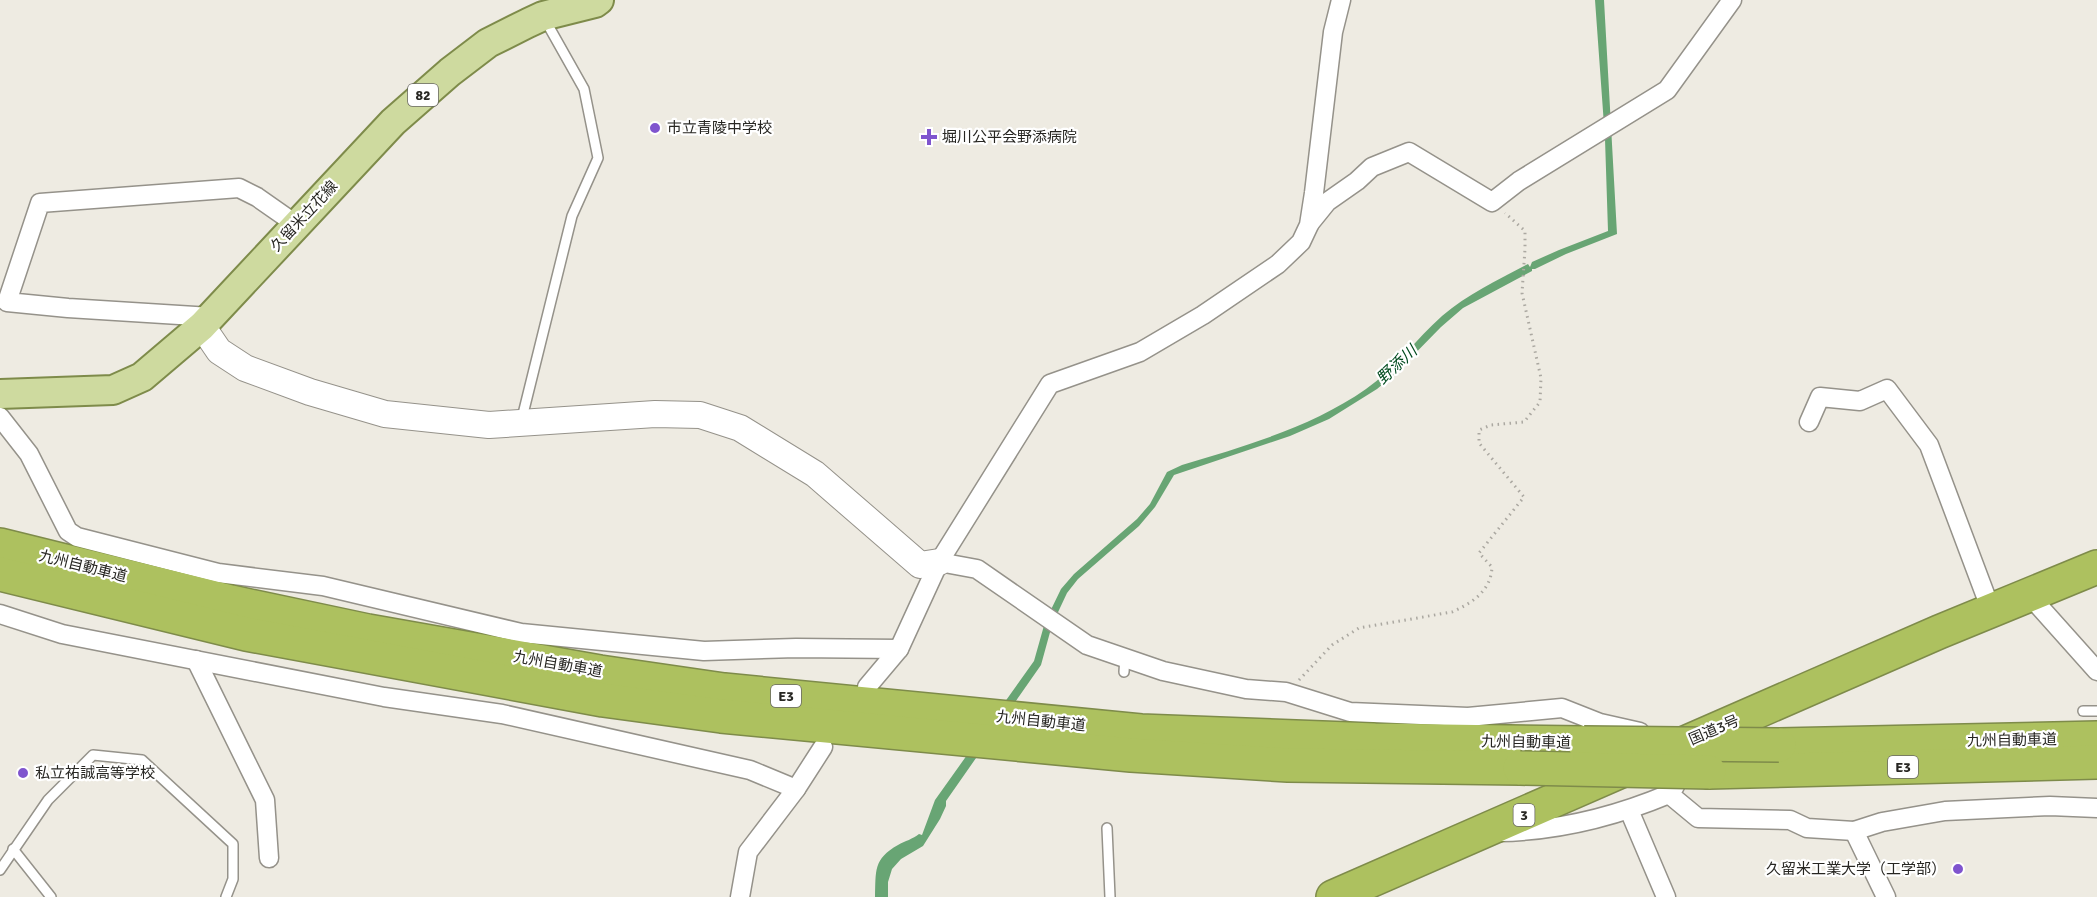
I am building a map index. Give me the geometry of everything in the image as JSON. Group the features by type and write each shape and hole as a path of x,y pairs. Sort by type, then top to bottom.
{"highway":[{"name":"九州自動車道","path":"0,545 231,602 368,631 600,672 724,690 1141,731 1375,740 1779,745 2090,725"},
{"name":"国道3号","path":"1333,897 1991,610 2097,567"},
{"name":"九州自動車道","path":"0,574 246,634 603,700 709,715 1131,755 1288,765 1709,772 2097,762"}],"main road":[{"name":"久留米立花線","path":"0,394 112,390 142,377 207,322 393,122 450,72 488,43 543,16 600,0"}],"street":[{"path":"867,687 899,649 939,562 1050,384 1140,352 1203,315 1278,264 1301,242 1308,225 1334,32 1341,0"},
{"path":"1308,225 1327,202 1357,181 1372,167 1409,152 1492,202 1519,182 1667,90 1732,0"},
{"path":"297,225 257,197 239,188 40,202 7,302 207,322 219,351 245,368 310,392 385,414 489,425 655,414 700,416 740,428 815,474 920,565 939,562 977,569 1086,645 1124,664 1246,689 1286,692 1350,712 1468,717 1562,708 1600,723 1652,734 1703,735 1669,794 1629,810 1569,825 1525,831 1485,832"},
{"path":"1809,422 1820,397 1860,401 1887,389 1929,445 1991,610"},
{"path":"0,417 29,454 68,531 77,537 218,573 323,586 521,633 704,651 796,648 899,649"},
{"path":"2029,595 2097,671"},
{"path":"0,614 62,634 384,698 502,714 750,770 796,789"},
{"path":"196,660 265,800 269,858"},
{"path":"740,897 747,852 796,789 824,747"},
{"path":"1669,794 1698,818 1790,819 1807,828 1854,831 1882,822 1945,811 2050,806 2097,808"},
{"path":"1629,810 1666,897"},
{"path":"1854,831 1886,897"}],"lane":[{"path":"520,424 572,216 598,158 584,89 543,16"},
{"path":"2090,725 2097,711"},
{"path":"0,870 48,800 93,755 142,760 233,844 233,879 226,897"},
{"path":"1107,828 1110,897"},
{"path":"13,849 51,897"}],"path":[{"path":"1286,692 1315,665 1332,645 1359,628 1452,612 1466,606 1484,591 1492,579 1492,567 1479,553 1524,497 1479,443 1479,430 1491,425 1524,422 1540,402 1541,378 1522,292 1524,231 1492,202"}],"water":[{"name":"野添川","path":"1595,0 1604,0 1617,234 1532,269 1463,308 1377,389 1329,419 1290,436 1174,475 1155,507 1139,526 1078,579 1067,593 1052,625 1041,665 946,801 940,819 923,846 901,859 892,869 888,882 888,897 875,897 876,873 880,861 884,855 898,845 919,834 922,835 935,800 1034,661 1045,622 1061,589 1074,574 1137,519 1150,504 1167,472 1301,425 1345,402 1377,381 1432,325 1462,301 1528,264 1530,267 1532,262 1608,231 1605,139"}],"place":[{"name":"市立青陵中学校","path":"655,128"},
{"name":"堀川公平会野添病院","path":"929,137"},
{"name":"私立祐誠高等学校","path":"23,773"},
{"name":"久留米工業大学（工学部）","path":"1958,869"}]}
